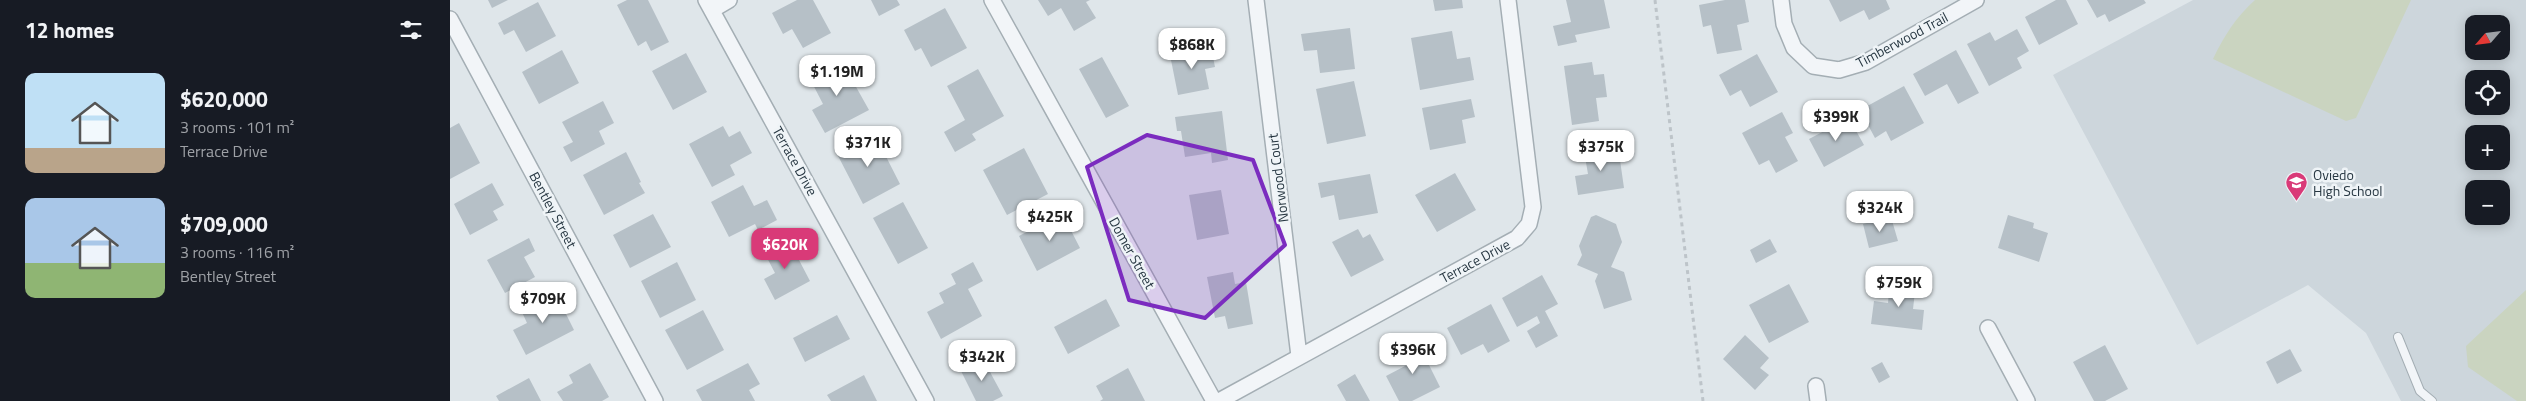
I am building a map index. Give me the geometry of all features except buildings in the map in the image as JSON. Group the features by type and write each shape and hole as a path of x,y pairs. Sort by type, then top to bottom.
{"street":[{"path":"709,5 729,0"},
{"name":"Domer Street","path":"992,0 1214,401"},
{"name":"Norwood Court","path":"1256,0 1299,356"},
{"name":"Terrace Drive","path":"1219,401 1517,238 1529,224 1533,206 1508,0"},
{"name":"Timberwood Trail","path":"1781,0 1784,24 1794,48 1813,66 1839,70 1866,62 1976,0"},
{"name":"Terrace Drive","path":"709,5 926,401"},
{"name":"Bentley Street","path":"450,19 655,401"},
{"path":"1988,328 2027,401"},
{"path":"1816,386 1818,401"}],"lane":[{"path":"2398,337 2420,391 2432,401"}],"path":[{"path":"1655,0 1703,401"}],"highlighted area":[{"path":"1147,135 1253,160 1285,245 1205,318 1129,300 1087,167"}],"shaded area":[{"name":"Oviedo High School","path":"2193,0 2526,0 2526,401 2401,401 2366,333 2308,285 2197,345 2053,75"}],"green space":[{"path":"2255,0 2411,0 2356,118 2346,121 2213,59 2231,27"},
{"path":"2526,290 2526,401 2517,401 2468,367 2466,346"}],"place":[{"name":"Oviedo High School","path":"2297,202"}]}
